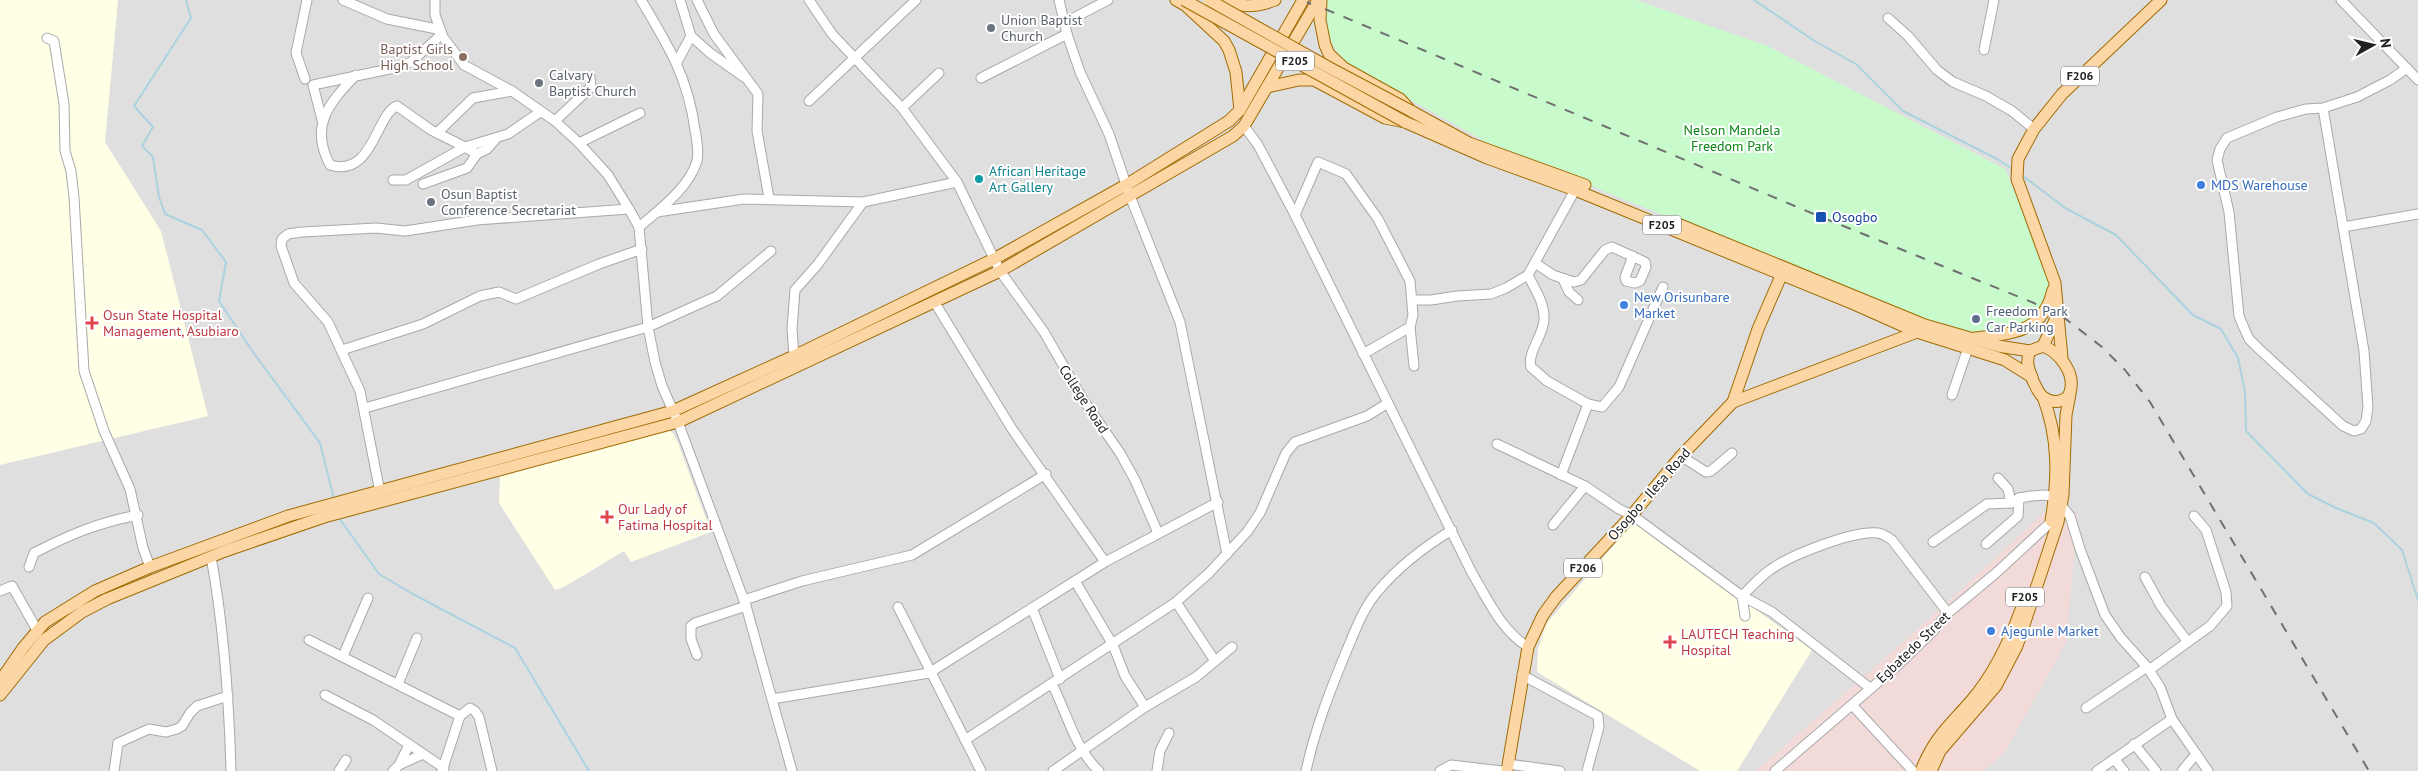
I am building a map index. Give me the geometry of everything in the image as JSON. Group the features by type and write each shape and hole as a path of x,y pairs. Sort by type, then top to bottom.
{"main road":[{"path":"1176,0 1186,5 1224,41 1236,72 1240,110"},
{"name":"F205","path":"1184,0 1405,122 1488,158 1925,325 2005,360 2032,377"},
{"name":"F205","path":"1209,0 1328,68 1412,111"},
{"path":"1227,0 1234,4 1252,6 1275,0"},
{"path":"0,680 37,630 53,615 71,604 150,566 219,540 344,506 678,422 935,303 1000,270 1128,191 1211,134 1240,110 1304,0"},
{"path":"1319,0 1322,34 1329,54 1350,71 1400,99 1412,111 1470,143 1541,168 1784,271"},
{"path":"344,506 380,492 673,411 794,356 994,259 1128,191 1233,136 1244,126 1319,0"},
{"name":"F206","path":"2062,358 2055,283 2017,172 2034,128 2062,94 2162,0"},
{"path":"1267,87 1299,80 1314,80 1385,118 1405,122"},
{"name":"F205","path":"1784,271 1917,332 1968,343 2030,351 2043,346"},
{"name":"F206","path":"1733,402 1758,329 1784,271"},
{"path":"1968,343 2008,334 2035,322 2047,311 2055,283"},
{"path":"2058,315 2043,346 2056,351 2062,358"},
{"name":"Osogbo - Ilesa Road","path":"1506,769 1528,647 1543,616 1556,597 1632,515 1681,456 1733,402 1917,332"},
{"name":"F205","path":"1931,771 1940,751 1996,686 2017,646 2058,522 2056,449 2051,421 2043,397 2027,365 2030,351"},
{"name":"F205","path":"1921,771 1936,740 1978,692 2007,644 2058,501 2066,416 2070,394 2070,379 2062,358"},
{"path":"2043,397 2058,402 2065,400 2070,394"},
{"path":"0,695 44,640 66,623 107,600 322,512"}],"street":[{"path":"305,79 296,53 307,0"},
{"path":"343,0 388,19 436,29 442,34 464,65 512,90 554,121 579,143 608,175 629,209 639,227 648,327 662,386 678,422 745,603 792,771"},
{"path":"434,0 435,15 442,34"},
{"path":"639,227 675,194 690,175 697,160 692,104 677,62 641,0"},
{"path":"680,0 691,36 710,53 746,78"},
{"path":"697,0 714,34 756,89 759,101 757,130 769,198"},
{"path":"809,101 855,60 916,0"},
{"path":"1059,0 1066,34 1080,72 1101,114 1115,148 1128,191 1180,322 1228,554"},
{"path":"1064,23 1108,0"},
{"path":"1984,50 1994,0"},
{"path":"2341,0 2418,80"},
{"name":"College Road","path":"811,1 832,34 902,108 957,182 1000,270 1044,332 1082,398 1120,453 1135,480 1158,533"},
{"path":"1888,18 1908,36 1937,70 1954,82 1986,96 2034,128"},
{"path":"322,120 313,85 399,67 411,62 442,34"},
{"path":"981,78 1066,34"},
{"path":"677,62 691,36"},
{"path":"47,38 54,41 64,104 65,151 71,171 78,255 84,371 104,431 123,470 138,515 143,548 150,566"},
{"path":"2323,108 2364,351 2368,408 2366,421 2361,429 2354,431 2343,426 2249,339 2239,316 2229,212 2217,160 2220,149 2227,138 2277,117 2306,109 2323,108 2375,89 2407,68"},
{"path":"902,108 939,73"},
{"path":"356,75 335,98 322,120 320,130 325,156 330,165 341,168 353,164 373,144 393,107 397,106 437,133 477,154"},
{"path":"554,121 591,87 590,77"},
{"path":"437,133 473,98 512,90"},
{"path":"393,180 406,180 465,147 495,140 508,134 540,112"},
{"path":"579,143 640,113"},
{"path":"1244,126 1258,145 1295,215 1472,572 1505,628 1516,640 1528,647"},
{"path":"423,184 467,168 477,154 486,149 495,140"},
{"path":"1295,215 1318,162 1346,174 1378,219 1410,281 1413,300 1413,315 1410,327 1414,366"},
{"path":"657,212 744,199 769,198 863,202 957,182"},
{"path":"1413,300 1491,294 1506,288 1528,275 1575,190"},
{"path":"794,356 792,329 795,290 818,264 863,202"},
{"path":"380,492 365,408 342,350 328,322 294,283 281,246 282,239 288,234 376,228 404,231 477,220 629,209"},
{"path":"2342,227 2418,214"},
{"path":"1535,263 1563,279 1574,282 1580,280 1608,247 1633,256"},
{"path":"342,350 423,324 480,296 499,292 516,298 599,264 642,249"},
{"path":"365,408 648,327 716,296 771,251"},
{"path":"1528,275 1541,301 1545,317 1542,332 1531,356 1531,367 1547,381 1588,404 1602,407 1620,387 1663,287"},
{"path":"1563,279 1569,292 1578,300"},
{"path":"935,303 1012,429 1046,474 1105,562"},
{"path":"1363,354 1410,327"},
{"path":"1952,394 1968,343"},
{"path":"965,740 1113,645 1176,602 1228,554 1260,513 1286,453 1299,441 1367,416 1388,403"},
{"path":"1561,475 1588,404"},
{"path":"1497,444 1585,486 1619,509 1632,515 1742,596 1772,612 1870,688"},
{"path":"1681,456 1706,472 1711,471 1732,453"},
{"path":"697,655 691,639 691,626 694,623 802,581 882,564 912,555 1046,474"},
{"path":"1998,478 2008,489 2011,503"},
{"path":"1553,525 1585,486"},
{"path":"1933,542 1987,504 2011,503 2019,498 2045,495 2058,501 2070,516 2080,549 2105,615 2121,638 2148,668 2160,688 2172,719 2208,771"},
{"path":"1986,544 2018,516 2019,498"},
{"path":"772,699 929,673 1105,562 1218,502"},
{"path":"29,567 34,553 73,533 96,524 138,515"},
{"path":"2086,708 2148,668 2165,660 2187,641 2210,626 2227,606 2226,592 2206,530 2194,516"},
{"name":"Egbatedo Street","path":"1776,771 1898,665 1933,631 1948,613 1996,573 2050,523"},
{"path":"1306,771 1323,706 1362,614 1377,592 1397,570 1421,549 1452,530"},
{"path":"1742,596 1770,569 1789,558 1826,544 1861,534 1880,533 1892,540 1948,613"},
{"path":"211,556 217,587 228,696 231,771"},
{"path":"2145,577 2161,606 2187,641"},
{"path":"1075,581 1113,645 1125,676 1145,707"},
{"path":"0,591 12,586 37,630"},
{"path":"1742,596 1745,616"},
{"path":"342,656 368,598"},
{"path":"1176,602 1215,661"},
{"path":"898,607 929,673 981,771"},
{"path":"1032,608 1056,682 1082,749 1090,763 1099,771"},
{"path":"398,684 417,638"},
{"path":"309,640 460,716"},
{"path":"1053,771 1145,707 1196,677 1232,647"},
{"path":"1522,675 1598,716 1599,727 1587,771"},
{"path":"114,771 118,743 148,729 166,732 177,729 182,726 190,713 198,706 228,696"},
{"path":"325,696 373,720 443,769 460,716 466,708 470,708 475,711 492,771"},
{"path":"1852,706 1913,771"},
{"path":"2097,771 2172,719"},
{"path":"1157,771 1160,751 1169,733"},
{"path":"2134,744 2156,771"},
{"path":"396,768 409,745"},
{"path":"396,768 423,754"},
{"path":"2182,771 2196,754"},
{"path":"339,771 346,760"},
{"path":"2114,760 2124,771"},
{"path":"1440,771 1451,765 1560,771"}],"shaded area":[{"path":"0,0 2418,0 2418,771 0,771"},
{"name":"Osun State Hospital Management, Asubiaro","path":"0,0 118,0 105,142 161,231 208,416 0,465"},
{"name":"Our Lady of Fatima Hospital","path":"666,429 673,433 678,443 711,532 631,562 624,551 564,587 555,590 499,503 500,477"},
{"name":"Ajegunle Market","path":"2046,511 2078,513 2066,643 2006,750 1984,771 1756,771 1928,620"},
{"name":"LAUTECH Teaching Hospital","path":"1634,522 1812,650 1737,771 1700,771 1537,672 1538,649 1546,624"}],"green space":[{"name":"Nelson Mandela Freedom Park","path":"1327,0 1636,0 1770,47 2005,169 2057,299 2046,319 2008,333 1966,337 1499,149 1346,64 1334,48 1328,34 1326,20"}],"waterway":[{"path":"186,0 191,18 134,106 153,127 142,146 153,157 159,197 165,214 202,230 226,262 219,301 253,352 320,443 334,499"},
{"path":"1754,0 1813,40 1856,64 1903,111 1999,160 2012,169"},
{"path":"2023,176 2065,208 2116,235 2193,315 2221,329 2238,358 2245,392 2246,431 2308,494 2336,508 2374,523 2402,550 2418,600"},
{"path":"339,518 379,574 515,648 589,771"}],"railway":[{"path":"1307,2 1311,4"},
{"path":"1325,9 1821,217 2034,303 2047,311 2058,313 2102,347 2125,370 2150,402 2369,771"}],"place":[{"name":"Union Baptist Church","path":"991,28"},
{"name":"Baptist Girls High School","path":"463,57"},
{"name":"Calvary Baptist Church","path":"539,83"},
{"name":"African Heritage Art Gallery","path":"979,179"},
{"name":"MDS Warehouse","path":"2201,185"},
{"name":"Osun Baptist Conference Secretariat","path":"431,202"},
{"name":"Osogbo","path":"1821,217"},
{"name":"New Orisunbare Market","path":"1624,305"},
{"name":"Freedom Park Car Parking","path":"1976,319"},
{"name":"Osun State Hospital Management, Asubiaro","path":"92,323"},
{"name":"Our Lady of Fatima Hospital","path":"607,517"},
{"name":"Ajegunle Market","path":"1991,631"},
{"name":"LAUTECH Teaching Hospital","path":"1670,642"}]}
